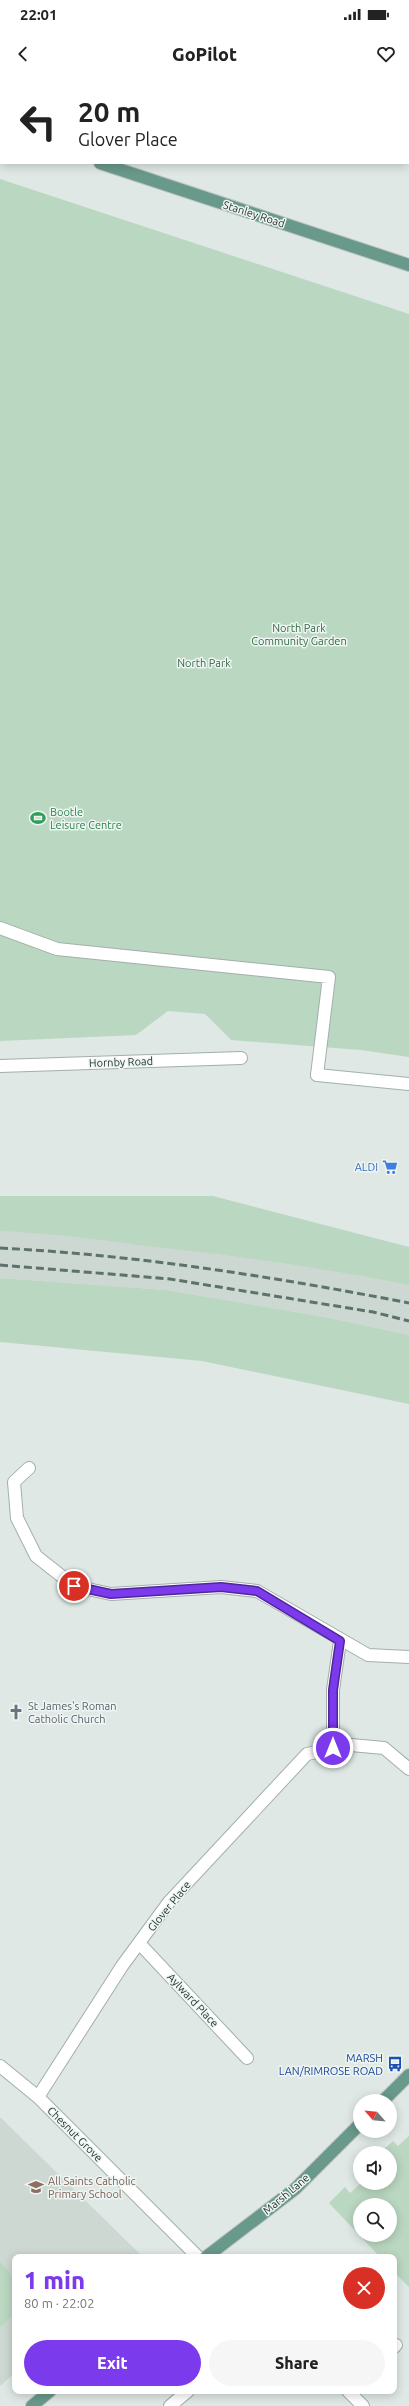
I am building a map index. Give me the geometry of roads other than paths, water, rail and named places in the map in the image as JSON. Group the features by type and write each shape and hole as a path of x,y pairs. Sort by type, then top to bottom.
{"main road":[{"name":"Stanley Road","path":"103,164 409,264"},
{"path":"390,2094 409,2075"},
{"name":"Marsh Lane","path":"210,2254 294,2189 353,2131"},
{"path":"32,2406 46,2394"}],"street":[{"path":"0,928 57,949 329,977 316,1075 409,1084"},
{"name":"Hornby Road","path":"0,1066 241,1058"},
{"path":"28,1468 14,1482 17,1518 36,1556 74,1586 111,1594 221,1587 257,1591 340,1641 368,1655 409,1657"},
{"path":"333,1748 333,1690 340,1641"},
{"name":"Glover Place","path":"38,2097 139,1943 169,1902 308,1754 351,1744 384,1748 409,1769"},
{"name":"Aylward Place","path":"139,1943 247,2058"},
{"name":"Chesnut Grove","path":"0,2066 38,2097 195,2254"},
{"path":"170,2406 184,2394"},
{"path":"351,2394 363,2406"}],"railway":[{"path":"0,1248 103,1256 206,1268 308,1284 409,1303"},
{"path":"0,1265 170,1279 373,1312 409,1321"}],"place":[{"name":"Bootle Leisure Centre","path":"38,818"},
{"name":"ALDI","path":"390,1167"},
{"name":"St James's Roman Catholic Church","path":"16,1712"},
{"name":"MARSH LAN/RIMROSE ROAD","path":"395,2064"},
{"name":"All Saints Catholic Primary School","path":"36,2187"}],"park label":[{"name":"North Park Community Garden","path":"299,634"},
{"name":"North Park","path":"204,663"}]}
